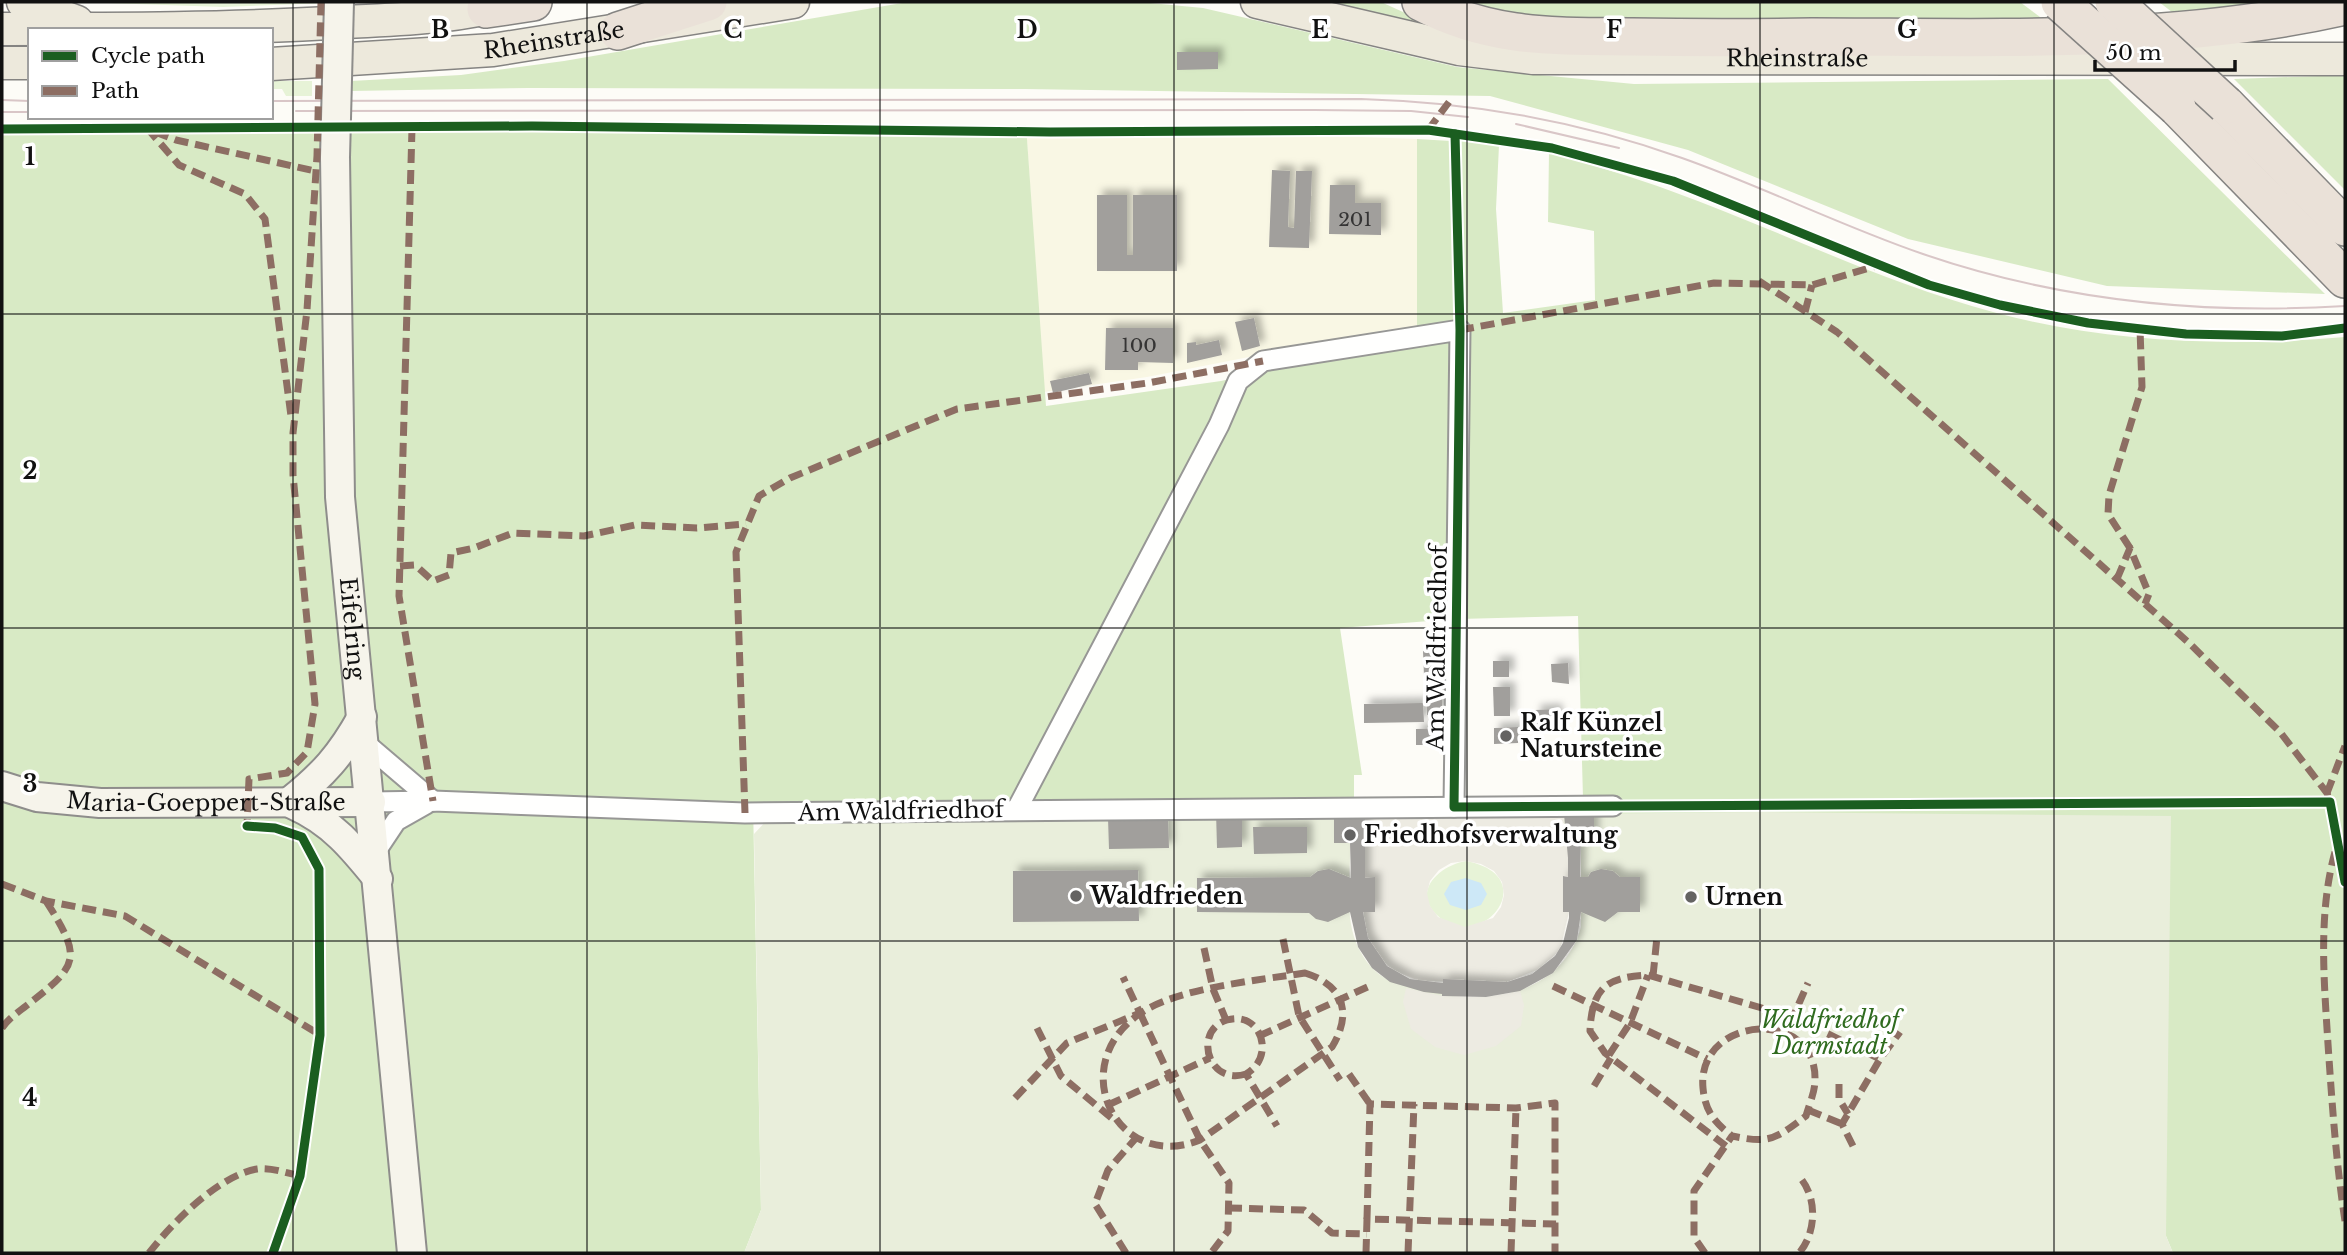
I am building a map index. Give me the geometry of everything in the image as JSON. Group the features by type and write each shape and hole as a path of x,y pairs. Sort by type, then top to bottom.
{"highway":[{"path":"498,5 533,2"},
{"path":"618,31 708,2"},
{"path":"1420,2 1454,19 1521,34 1704,38 2019,36 2216,29 2277,21 2345,6"},
{"path":"2060,2 2177,107 2345,279"},
{"path":"2114,2 2226,105 2345,227"}],"main road":[{"path":"23,2 95,28"},
{"name":"Eifelring","path":"340,2 335,157 340,497 376,851 412,1253"},
{"name":"Rheinstraße","path":"273,64 493,50 793,2"},
{"name":"Rheinstraße","path":"1256,2 1459,49 1533,58 2345,59"},
{"name":"Rheinstraße","path":"140,28 309,24 416,18 498,5"},
{"name":"Rheinstraße","path":"2,29 28,29"},
{"path":"2,63 28,63"},
{"path":"364,730 325,773 289,802 318,816 337,830 378,879"},
{"name":"Maria-Goeppert-Straße","path":"2,786 37,797 79,802 371,802"}],"street":[{"name":"Am Waldfriedhof","path":"1017,809 1219,425 1238,381 1263,361 1460,330 1454,807"},
{"path":"364,730 433,801"},
{"name":"Am Waldfriedhof","path":"371,802 433,801 745,813 1613,806"},
{"name":"Am Waldfriedhof","path":"376,851 396,821 406,813 433,801"}],"shaded area":[{"path":"1026,125 1417,139 1417,327 1386,330 1147,377 1044,392"},
{"path":"1365,813 1564,814 1564,823 1560,825 1564,826 1564,839 1568,839 1568,877 1564,876 1569,912 1560,950 1539,969 1507,982 1419,981 1393,970 1381,960 1368,938 1363,912 1375,912 1375,878 1365,878","holes":["1466,861 1481,864 1494,871 1502,882 1504,895 1501,907 1493,918 1465,927 1438,917 1430,906 1427,893 1430,881 1439,870 1451,863"]},
{"path":"1406,988 1443,996 1485,997 1520,991 1524,1005 1521,1026 1496,1046 1464,1055 1435,1047 1411,1029 1403,1002"}],"green space":[{"path":"78,2 356,2 223,7"},
{"path":"908,2 1140,2 1203,8 1457,67 1634,84 2108,79 2325,294 2107,286 1908,239 1688,150 1490,96 1025,89 528,88 351,91 351,81 461,75 564,61"},
{"path":"1325,2 1381,2 1436,27"},
{"path":"1448,2 2020,2 2048,23 1536,26"},
{"path":"2159,2 2307,2 2181,19"},
{"path":"2345,75 2345,190 2234,79"},
{"path":"273,81 312,81 312,96 286,96 282,89 273,89"},
{"path":"1026,125 1046,406 1221,381 1417,337 1417,139 1451,141 1457,332 1442,620 1340,628 1362,775 1354,775 1354,804 753,803 761,1210 744,1253 2,1253 2,134"},
{"path":"1459,140 1499,145 1496,209 1503,313 1595,300 1594,231 1548,222 1549,152 1671,191 1870,271 1951,300 2036,322 2123,336 2168,340 2257,342 2345,337 2345,1253 2173,1253 2166,1236 1589,814 1583,798 1578,616 1459,619 1462,318"},
{"name":"Waldfriedhof Darmstadt","path":"1763,812 2171,816 2166,1236 2173,1253 744,1253 761,1210 754,834 766,821 1365,813 1365,842 1350,843 1349,911 1354,937 1366,961 1383,977 1393,982 1460,997 1481,997 1524,989 1543,979 1559,966 1572,948 1581,927 1581,839 1564,839 1564,814"},
{"path":"1466,861 1489,869 1501,882 1503,896 1498,909 1487,920 1472,926 1455,926 1438,916 1430,907 1428,889 1432,881 1447,868"}],"water":[{"path":"1466,878 1481,883 1487,894 1481,905 1466,910 1450,905 1444,894 1451,882"}],"building":[{"path":"1177,52 1218,52 1218,69 1177,70"},
{"path":"1272,170 1290,171 1288,227 1294,228 1296,171 1312,171 1309,248 1269,247"},
{"path":"1330,185 1355,185 1355,203 1381,203 1381,235 1329,234"},
{"path":"1097,195 1127,195 1127,255 1133,255 1133,195 1177,195 1177,271 1097,271"},
{"path":"1254,318 1260,346 1242,351 1235,322"},
{"path":"1106,328 1173,328 1173,363 1138,362 1138,370 1105,370"},
{"path":"1219,340 1222,355 1187,363 1187,343 1196,342 1196,345"},
{"path":"1089,373 1092,384 1053,393 1050,381"},
{"path":"1423,651 1438,652 1438,676 1424,676"},
{"path":"1493,661 1509,661 1509,677 1493,677"},
{"path":"1568,663 1569,684 1552,682 1551,664"},
{"path":"1493,687 1510,687 1510,716 1494,716"},
{"path":"1442,692 1442,714 1427,715 1426,693"},
{"path":"1423,703 1424,722 1364,723 1364,704"},
{"path":"1557,709 1557,730 1536,730 1535,710"},
{"name":"Ralf Künzel Natursteine","path":"1518,727 1518,743 1494,744 1494,728"},
{"path":"1442,728 1442,745 1416,745 1416,729"},
{"path":"1216,811 1242,811 1242,847 1217,848"},
{"path":"1365,813 1365,878 1375,877 1375,912 1363,912 1368,938 1387,966 1410,979 1443,983 1443,979 1507,982 1532,974 1555,956 1563,943 1569,918 1569,912 1563,912 1563,876 1568,877 1564,814 1594,814 1594,839 1581,839 1580,877 1588,877 1591,872 1601,869 1613,871 1620,877 1640,877 1640,912 1618,912 1605,922 1581,912 1577,940 1553,973 1520,991 1486,997 1442,996 1390,982 1372,968 1358,947 1350,912 1328,922 1316,919 1309,913 1197,912 1197,878 1310,877 1318,871 1329,869 1351,878 1350,843 1334,843 1334,814"},
{"path":"1168,817 1169,848 1109,849 1108,818"},
{"path":"1253,827 1307,827 1307,853 1254,854"},
{"name":"Waldfrieden","path":"1138,870 1139,921 1013,922 1013,871"}],"tram line":[{"path":"273,101 1361,99 1443,104 1564,124 1643,145 1713,169 1892,243 1975,270 2026,283 2131,301 2184,306 2345,306"},
{"path":"2,100 28,101"},
{"path":"296,111 1314,110 1411,111 1468,117"},
{"path":"2,112 28,112"},
{"path":"1516,124 1619,148"}],"marked path":[{"path":"254,826 247,826 249,779 287,773 307,752 315,704 293,475 293,433 307,310 317,156 321,2"},
{"path":"1428,130 1452,98"},
{"path":"147,128 179,165 245,194 265,219 291,416"},
{"path":"412,128 399,596 433,801"},
{"path":"155,132 176,140 315,171"},
{"path":"1460,330 1714,283 1812,285 1876,266"},
{"path":"1759,281 1837,332 2188,642 2280,732 2327,793 2331,806"},
{"path":"1805,312 1812,285"},
{"path":"2130,548 2108,514 2109,495 2142,387 2140,329"},
{"path":"745,813 736,552 759,496 790,478 957,409 1148,383 1263,361"},
{"path":"400,566 415,565 433,581 449,575 451,553 474,548 513,533 584,536 635,525 697,528 746,524"},
{"path":"2117,579 2130,548 2149,594 2145,604"},
{"path":"2327,793 2345,746"},
{"path":"2335,852 2326,899 2324,971 2335,1132 2345,1221"},
{"path":"2,884 46,901 125,916 320,1035"},
{"path":"2,1028 57,980 70,960 66,936 46,901"},
{"path":"1653,976 1657,937"},
{"path":"1283,939 1299,1016 1340,1080"},
{"path":"1204,948 1213,989 1226,1020"},
{"path":"1305,973 1328,985 1341,1001 1342,1022 1332,1047 1200,1140 1171,1146 1145,1142 1125,1129 1111,1109 1104,1086 1105,1061 1116,1037 1138,1015 1173,998 1195,992 1305,973"},
{"path":"1609,1055 1630,1023 1648,975"},
{"path":"1726,1146 1605,1053 1590,1031 1591,1016 1598,995 1612,982 1648,975 1793,1017 1880,1059"},
{"path":"1015,1098 1067,1043 1140,1013 1123,977"},
{"path":"1788,1022 1793,1017 1808,983"},
{"path":"1259,1036 1372,985"},
{"path":"1553,986 1707,1059"},
{"path":"1140,1013 1200,1140 1229,1183 1228,1231 1211,1253"},
{"path":"1246,1074 1233,1076 1222,1072 1214,1065 1209,1055 1210,1034 1216,1026 1227,1020 1239,1019 1248,1022 1256,1028 1260,1036 1261,1057 1246,1074 1277,1126"},
{"path":"1037,1028 1061,1076 1114,1120"},
{"path":"1705,1253 1694,1237 1694,1191 1732,1136 1772,1138 1806,1116 1815,1080 1810,1056 1797,1040 1779,1031 1757,1029 1736,1034 1718,1046 1706,1064 1704,1096 1711,1115 1732,1136"},
{"path":"1853,1146 1842,1124 1880,1059 1900,1032"},
{"path":"1108,1105 1210,1058"},
{"path":"1594,1086 1611,1058"},
{"path":"1349,1074 1370,1104"},
{"path":"1839,1084 1839,1099 1848,1114"},
{"path":"1367,1219 1370,1104 1516,1108 1555,1103 1555,1253"},
{"path":"1408,1253 1414,1104"},
{"path":"1511,1253 1516,1108"},
{"path":"1808,1110 1842,1124"},
{"path":"1126,1253 1095,1204 1108,1170 1136,1138"},
{"path":"149,1253 197,1202 242,1173 262,1169 300,1176"},
{"path":"1800,1252 1809,1235 1813,1216 1810,1197 1802,1180"},
{"path":"1228,1208 1304,1210 1332,1233 1367,1234"},
{"path":"1366,1253 1367,1219 1556,1224"}],"cycle path":[{"path":"2,129 532,126 1050,132 1428,130 1552,148 1673,181 1929,285 2000,305 2088,323 2186,334 2282,336 2345,328"},
{"path":"1455,134 1460,330 1454,807 2330,802 2345,882"},
{"path":"247,826 275,828 302,837 319,869 320,1035 300,1176 273,1253"}],"place":[{"name":"Ralf Künzel Natursteine","path":"1506,736"},
{"name":"Friedhofsverwaltung","path":"1350,835"},
{"name":"Waldfrieden","path":"1076,896"},
{"name":"Urnen","path":"1691,897"}]}
